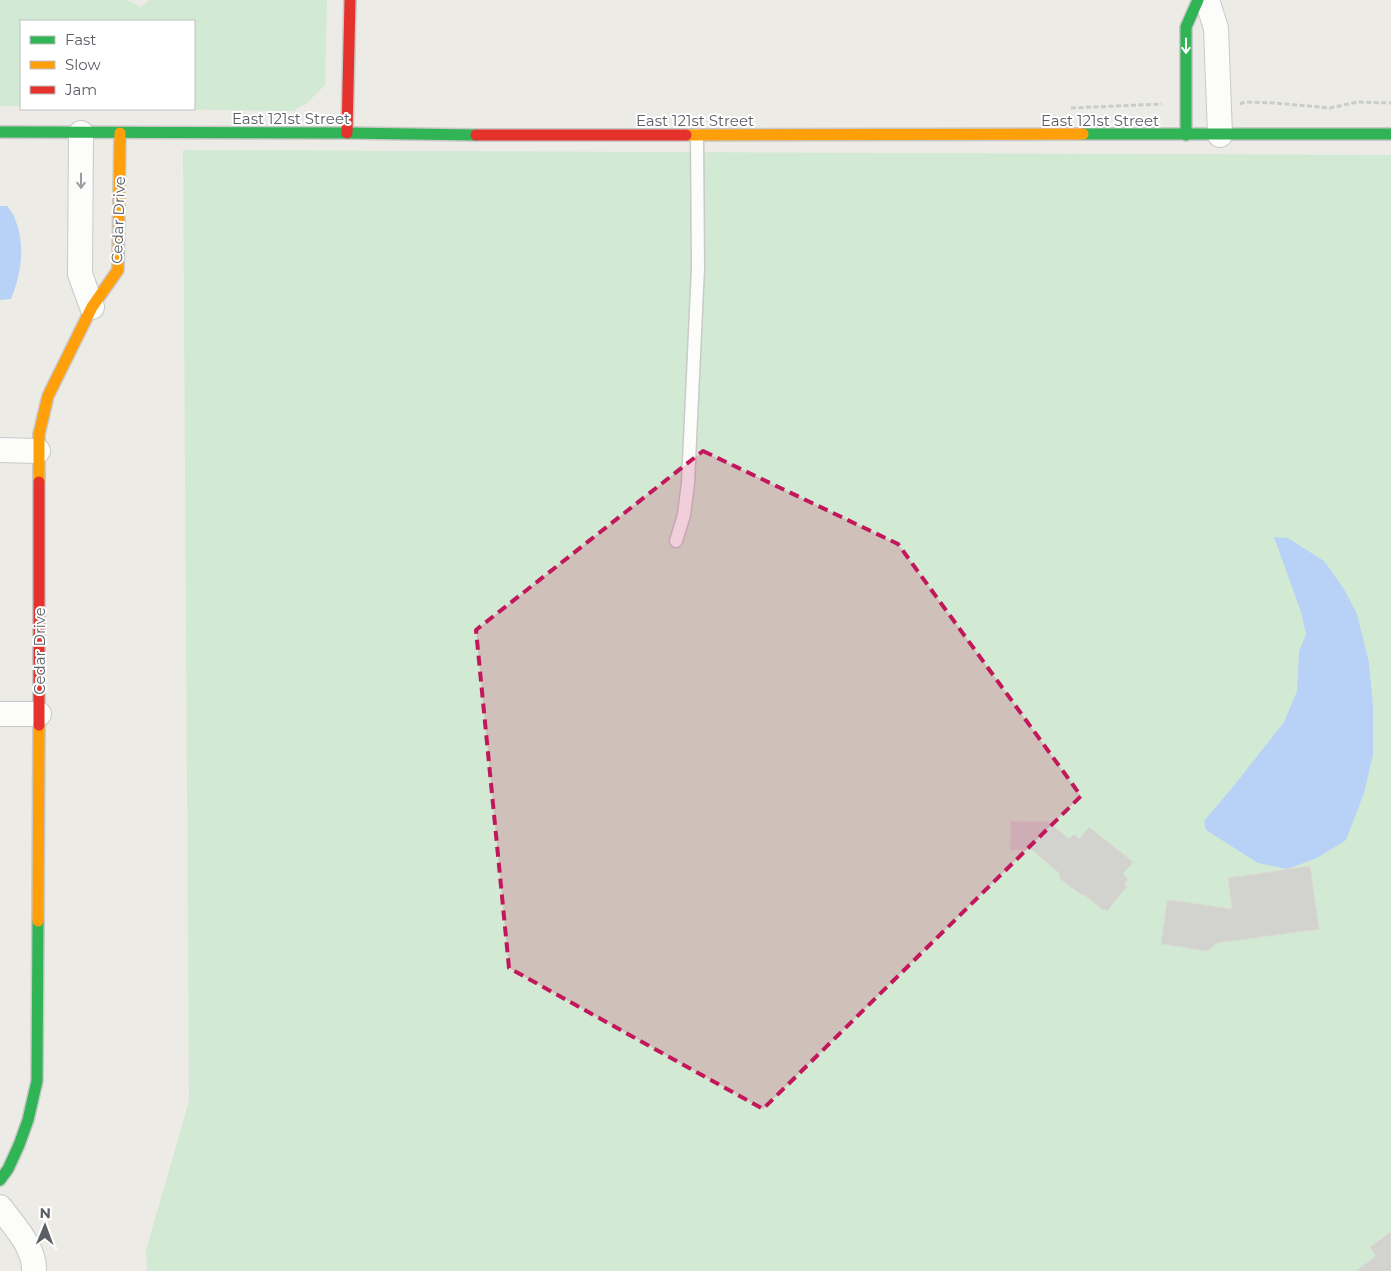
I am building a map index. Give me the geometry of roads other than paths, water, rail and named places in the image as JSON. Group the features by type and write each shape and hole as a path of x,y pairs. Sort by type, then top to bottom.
{"street":[{"path":"347,133 350,0"},
{"path":"1186,135 1186,27 1198,0"},
{"path":"1207,0 1216,28 1220,135"},
{"name":"East 121st Street","path":"0,132 491,135 1391,134"},
{"path":"81,133 80,274 92,307"},
{"name":"Cedar Drive","path":"0,1180 22,1140 30,1114 36,1081 39,714 38,434 48,396 92,307 118,270 120,133"},
{"path":"0,450 38,451"},
{"path":"0,714 39,714"},
{"path":"0,1207 28,1247 34,1260 34,1271"}],"lane":[{"path":"676,541 684,515 688,483 698,268 697,135"}],"water":[{"path":"0,206 7,206 14,215 20,239 21,260 20,270 11,299 0,300"},
{"path":"1274,537 1288,538 1324,561 1344,589 1357,614 1369,663 1373,706 1373,755 1364,793 1346,840 1317,858 1287,869 1258,863 1206,830 1204,821 1284,722 1297,691 1299,652 1306,634 1301,612"}]}
